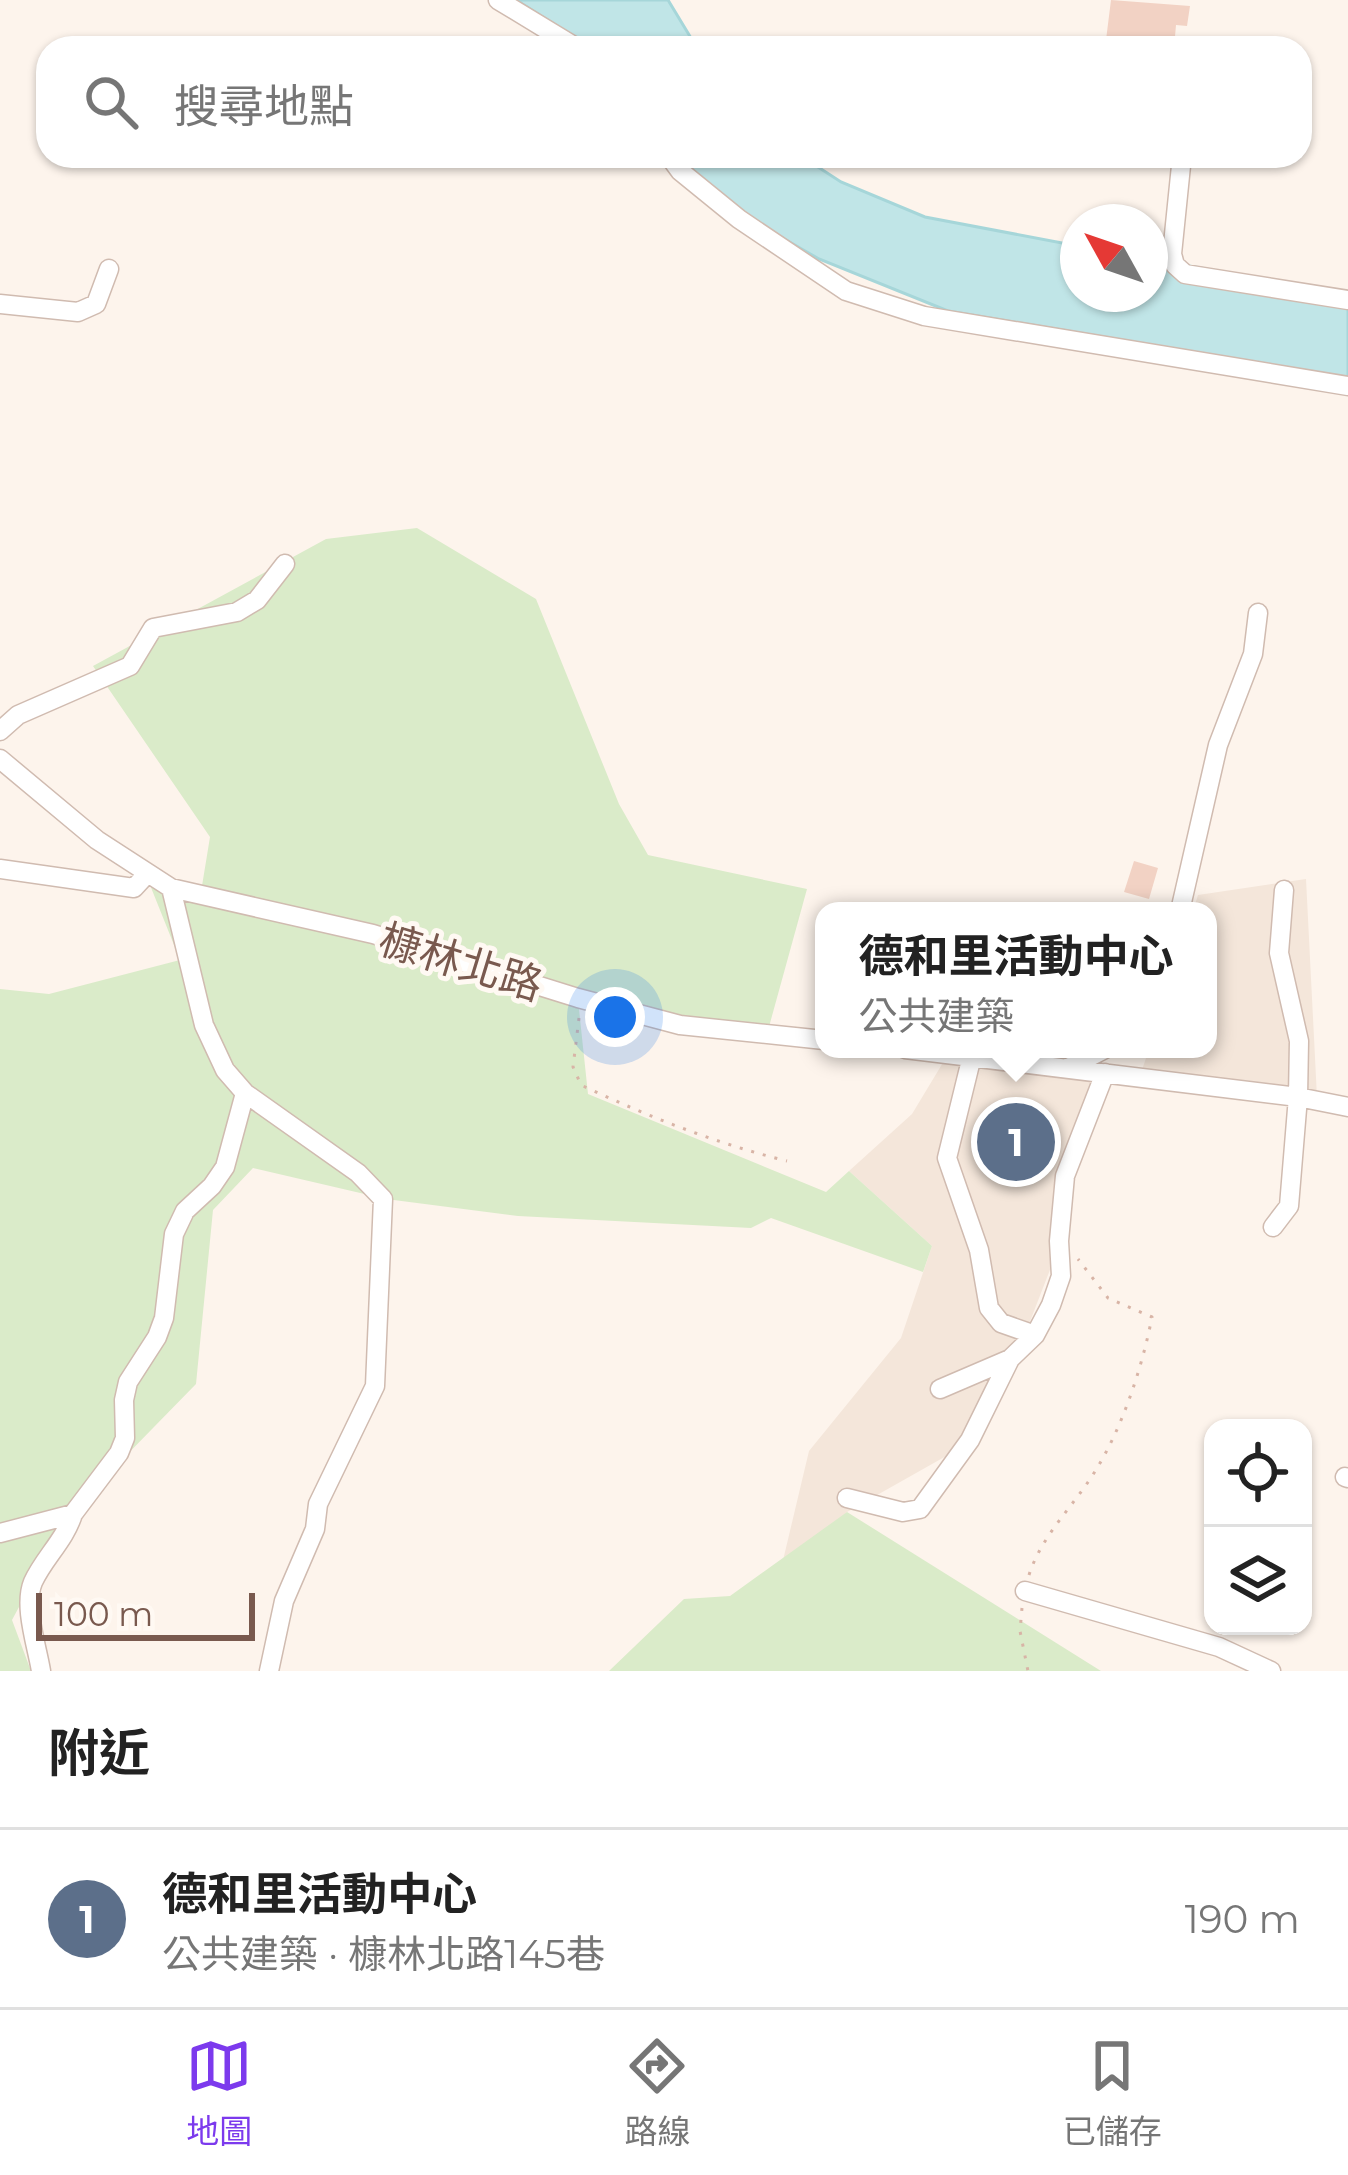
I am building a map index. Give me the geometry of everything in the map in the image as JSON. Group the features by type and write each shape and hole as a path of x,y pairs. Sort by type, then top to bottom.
{"street":[{"path":"498,0 557,36"},
{"path":"677,168 739,219 846,291 924,316 1348,386"},
{"path":"1181,168 1172,254 1174,265 1185,274 1348,300"},
{"path":"0,304 78,312 96,304 109,269"},
{"path":"0,731 18,715 130,667 153,628 237,612 257,600 285,564"},
{"path":"1182,902 1218,745 1253,653 1258,613"},
{"name":"槺林北路","path":"0,759 97,840 171,888 373,934 680,1025 815,1039"},
{"path":"0,869 134,888 146,875"},
{"path":"171,888 204,1024 225,1070 245,1093 374,1187 383,1199 375,1386 318,1504 315,1528 284,1601 269,1671"},
{"path":"1273,1227 1289,1206 1298,1097 1299,1041 1279,953 1284,890"},
{"path":"972,1058 947,1158 979,1250 989,1308 1001,1323 1035,1335"},
{"path":"988,1058 1348,1107"},
{"path":"1068,1068 1087,1058"},
{"path":"848,1498 903,1512 920,1509 970,1440 1010,1359 1035,1335 1061,1276 1065,1176 1106,1073"},
{"path":"41,1671 33,1623 33,1583 68,1530 73,1514 119,1453 125,1438 128,1382 164,1318 174,1234 184,1211 225,1167 245,1093"},
{"path":"940,1389 1010,1359"},
{"path":"0,1533 73,1514"},
{"path":"1025,1591 1219,1647 1271,1671"}],"path":[{"path":"578,998 573,1067 581,1085 659,1121 787,1161"},
{"path":"1028,1671 1020,1631 1025,1591 1042,1543 1106,1454 1152,1316 1108,1298 1059,1241"}],"shaded area":[{"path":"1306,879 1317,1097 1142,1070 1146,1058 1217,1058 1217,902 1196,902 1198,895"},
{"path":"946,1058 1102,1064 1053,1196 1053,1262 1022,1342 948,1455 847,1512 780,1573 809,1451 901,1338 932,1246 849,1171 912,1114"}],"green space":[{"path":"417,528 536,599 619,804 648,855 807,889 767,1034 578,1000 588,1094 826,1192 849,1171 932,1246 923,1272 771,1218 751,1228 518,1216 386,1199 253,1168 213,1210 196,1384 69,1514 12,1620 31,1671 0,1671 0,989 49,994 180,960 146,875 201,892 210,837 93,666 326,539"},
{"path":"847,1512 1101,1671 609,1671 684,1599 730,1596"}],"water":[{"path":"516,0 668,0 690,36 573,36"},
{"path":"688,168 819,168 841,182 925,217 1060,243 1060,312 1168,312 1168,262 1348,294 1348,378 948,311 819,259 751,220"}],"building":[{"path":"1111,0 1190,6 1187,26 1176,25 1175,36 1106,36"},
{"path":"1134,861 1158,868 1149,899 1124,892"},
{"path":"1014,1111 1045,1131 1018,1173 986,1153"}],"place":[{"name":"德和里活動中心","path":"1016,1142"}]}
